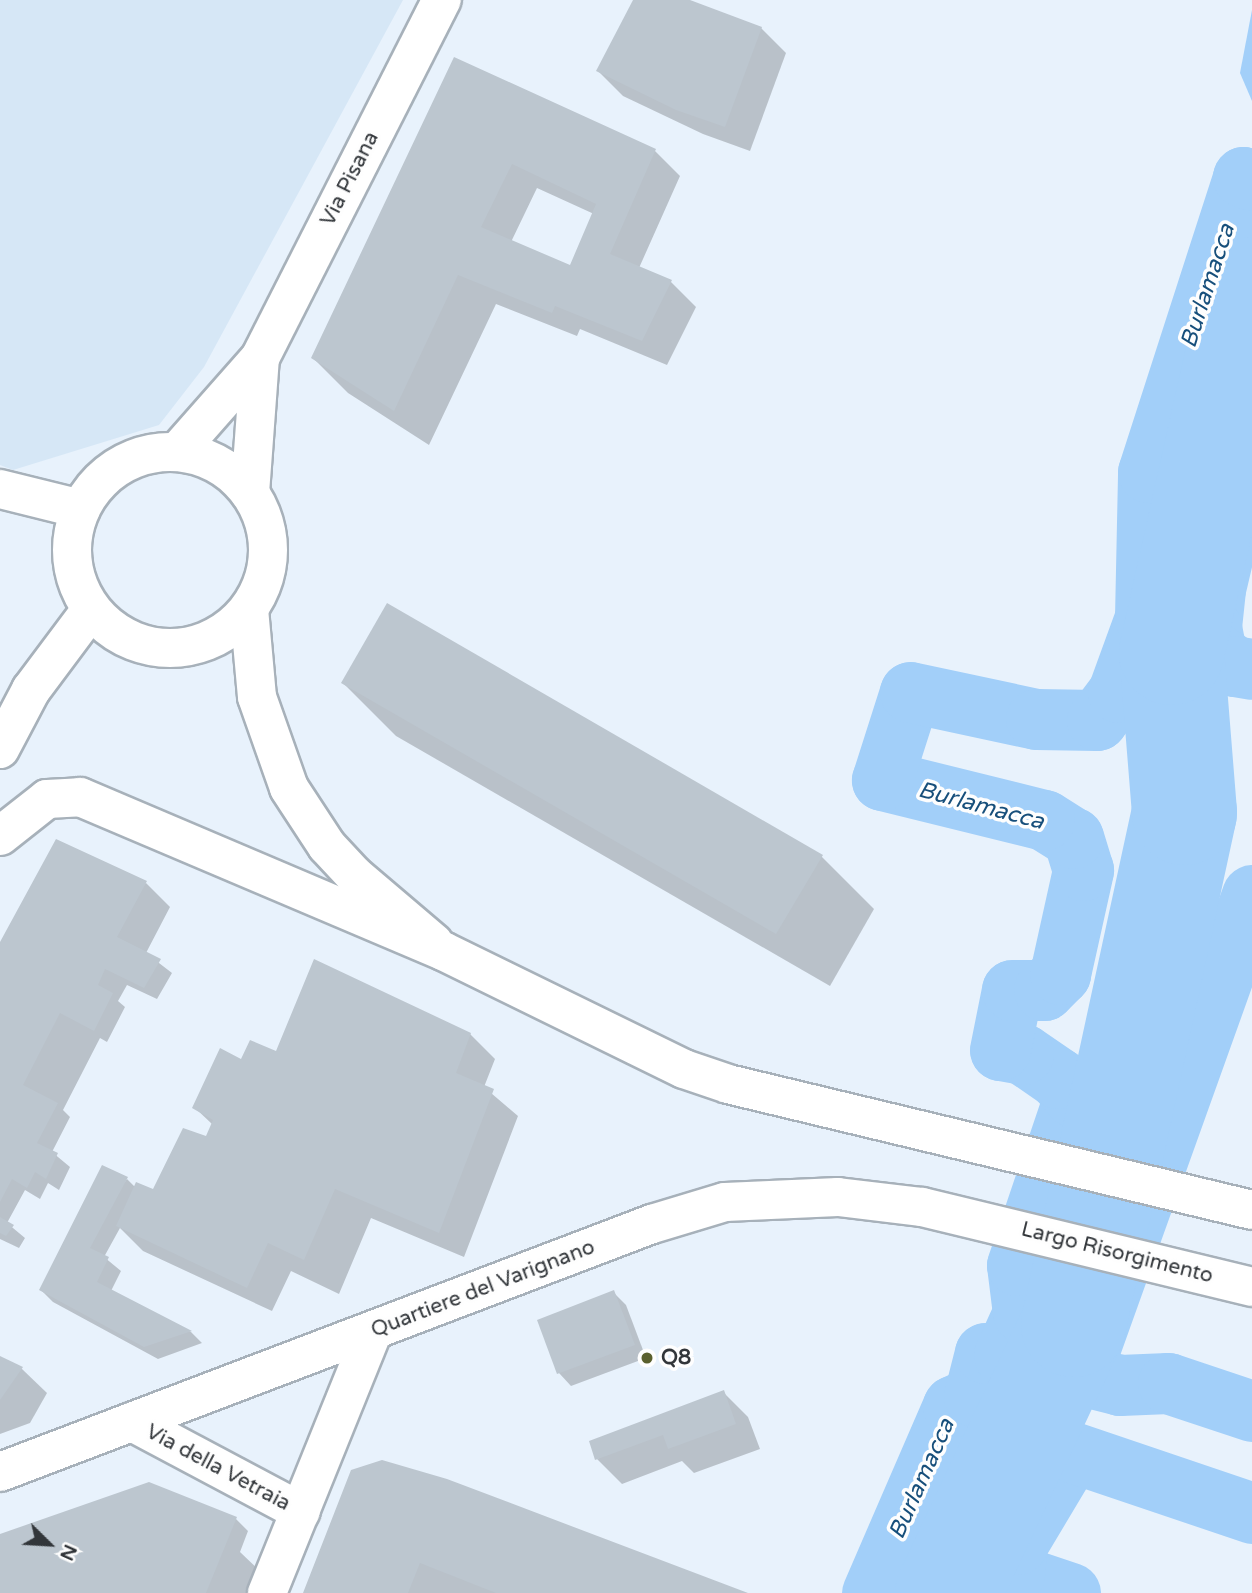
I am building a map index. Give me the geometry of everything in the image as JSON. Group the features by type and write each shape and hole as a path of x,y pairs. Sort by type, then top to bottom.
{"main road":[{"name":"Via Pisana","path":"177,452 260,359 442,0"},
{"name":"Via Pisana","path":"250,492 260,359"},
{"path":"177,452 206,458 230,472 250,492 266,530 267,558 261,585 249,609 228,630 202,643 173,649 144,645 117,634 90,611 72,562 72,535 81,509 97,484 120,466 148,454 177,452"},
{"path":"0,489 81,509"},
{"path":"249,609 257,697 276,757 294,797 327,846 354,875 443,951"},
{"path":"0,750 31,690 90,611"},
{"path":"0,836 47,799 60,794 80,797 443,951 684,1069 728,1084 1252,1210"},
{"name":"Quartiere del Varignano","path":"0,1472 372,1333 663,1220 725,1202 838,1198 982,1219"},
{"name":"Largo Risorgimento","path":"982,1219 1252,1287"},
{"path":"301,1512 372,1333"},
{"name":"Via della Vetraia","path":"132,1422 301,1512 267,1593"}],"shaded area":[{"path":"0,0 403,0 204,367 159,425 13,470 0,465"}],"water":[{"path":"1252,10 1252,101 1240,73"}],"building":[{"path":"633,0 690,0 762,27 725,127 676,110 596,71"},
{"path":"454,57 656,149 610,254 672,280 642,341 555,306 552,313 458,275 394,411 311,358","holes":["512,164 596,204 570,265 481,227"]},
{"path":"387,603 823,855 776,934 341,683"},
{"path":"56,839 147,881 117,937 161,959 144,988 105,969 98,985 113,993 94,1031 60,1013 23,1085 58,1103 37,1143 58,1153 46,1179 35,1172 27,1188 12,1179 0,1202 0,942"},
{"path":"314,959 471,1033 456,1073 494,1089 439,1233 335,1189 304,1260 268,1243 247,1288 116,1226 136,1182 153,1189 183,1128 206,1136 213,1120 192,1108 220,1048 241,1059 250,1040 276,1051"},
{"path":"102,1165 128,1177 90,1248 109,1257 97,1282 192,1331 144,1347 39,1290"},
{"path":"0,1217 14,1225 6,1236 0,1233"},
{"path":"614,1290 635,1345 557,1374 537,1320"},
{"path":"0,1356 23,1367 0,1400"},
{"path":"724,1390 736,1424 668,1449 663,1435 595,1460 589,1441"},
{"path":"382,1460 447,1479 748,1593 496,1593 420,1563 408,1593 303,1593 351,1470"},
{"path":"149,1482 237,1517 206,1593 0,1593 0,1534"}],"waterway":[{"name":"Burlamacca","path":"872,1593 953,1406 974,1396 985,1353 1004,1355 1023,1313 1017,1265 1074,1097 1058,1078 1023,1054 1000,1050 1012,990 1044,990 1060,974 1083,870 1073,838 1044,820 882,780 910,692 1036,719 1097,720 1118,692 1145,618 1148,472 1243,177 1252,180"},
{"name":"Burlamacca","path":"947,1593 1073,1324 1184,812 1171,652 1252,289"},
{"name":"Burlamacca","path":"1252,431 1215,589 1211,627 1216,653 1234,666 1252,669"},
{"name":"Burlamacca","path":"1252,895 1080,1375 1120,1385 1168,1383 1252,1411"},
{"name":"Burlamacca","path":"1070,1593 1014,1574 1017,1544 1072,1452 1252,1513"}],"place":[{"name":"Q8","path":"647,1358"}]}
